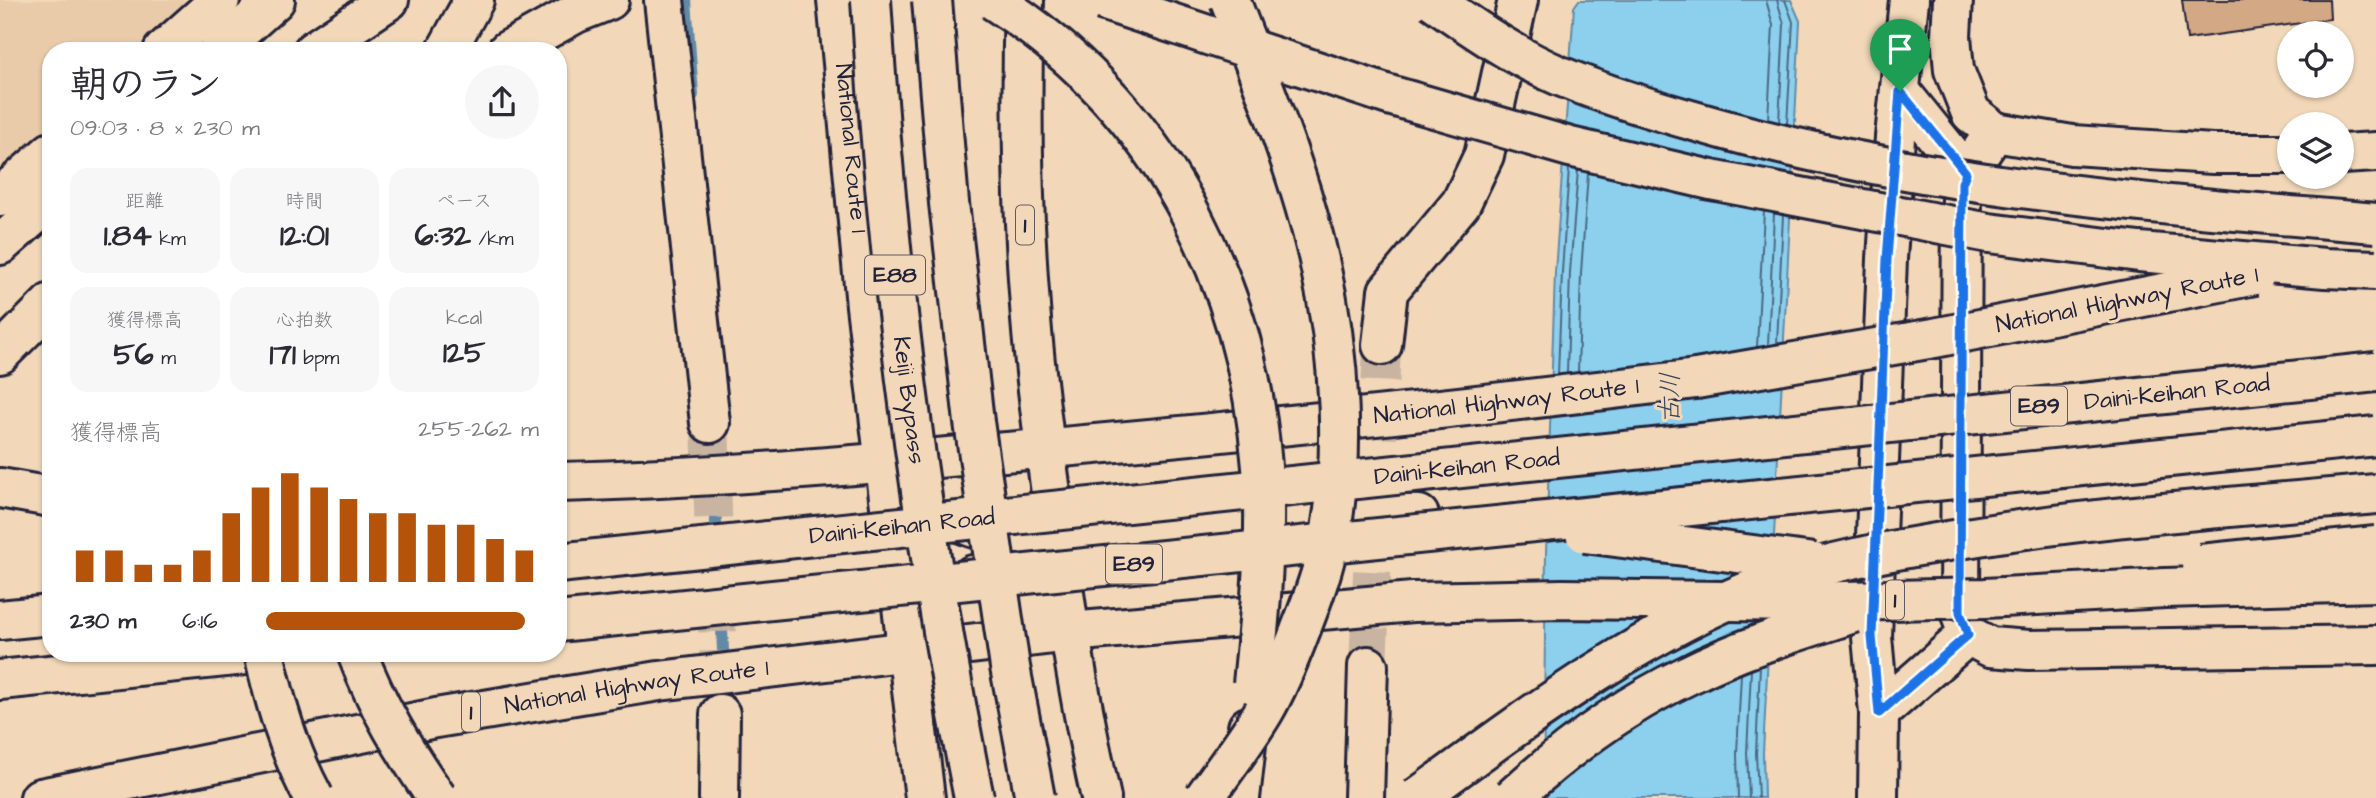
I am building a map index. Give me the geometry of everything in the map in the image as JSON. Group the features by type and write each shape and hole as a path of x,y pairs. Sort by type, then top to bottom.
{"main road":[{"path":"173,42 220,0"},
{"path":"228,42 275,0"},
{"path":"326,42 389,0"},
{"path":"451,42 474,0"},
{"path":"523,42 576,13 609,0"},
{"path":"664,0 710,423"},
{"name":"National Route 1","path":"837,0 864,293 884,463"},
{"name":"Keiji Bypass","path":"871,0 888,216 912,427 948,670 974,798"},
{"name":"E88","path":"932,0 949,203 974,422 1010,667 1035,798"},
{"path":"992,0 1028,22 1083,72 1138,131 1184,198 1218,272 1242,344 1257,429 1264,504 1262,588 1240,798"},
{"name":"1","path":"1024,0 1023,193 1030,308 1056,539 1088,737 1101,798"},
{"path":"1102,0 1389,95 1570,147 1711,180 1989,233 2138,252 2376,270"},
{"path":"1204,798 1265,709 1303,624 1326,554 1335,500 1338,445 1338,393 1333,331 1319,259 1298,184 1230,0"},
{"path":"1433,0 1486,37 1558,75 1645,107 1752,138 1866,164 2008,188 2376,223"},
{"path":"1382,345 1388,291 1461,203 1484,155 1518,0"},
{"path":"1878,798 1879,713 1872,636 1887,259 1909,0"},
{"path":"1952,0 1954,70 1971,113 1994,132 2072,145 2213,154 2277,154"},
{"path":"1900,91 1966,173"},
{"path":"1994,132 1962,183 1960,612 1968,635 1990,647 2029,650 2376,645"},
{"path":"2354,153 2376,152"},
{"path":"0,197 42,160"},
{"path":"0,245 42,208"},
{"name":"National Highway Route 1","path":"567,482 654,480 1045,449 1424,412 1696,379 1934,338 2189,287 2376,254"},
{"path":"0,354 42,312"},
{"name":"Daini-Keihan Road","path":"567,562 2376,372"},
{"name":"E89","path":"567,621 2376,436"},
{"path":"884,463 915,496 947,516 985,533 1018,539 1056,539 1311,512 1419,514 1484,520 1802,562 1944,575 2165,588"},
{"path":"884,463 925,798"},
{"path":"0,474 42,475"},
{"path":"0,488 42,495"},
{"path":"1417,798 1588,676 1651,639 1769,583 1828,564 1903,548 2084,522 2376,494"},
{"path":"1512,798 1545,768 1614,718 1687,675 1770,640 1854,613 1946,591 2376,546"},
{"path":"567,583 636,584 895,558 925,560 962,570 1006,589 1037,607 1070,632"},
{"name":"National Highway Route 1","path":"40,798 449,715 659,681 1070,632 1413,603 1562,599 1852,601 2376,582"},
{"path":"0,620 42,616"},
{"path":"1879,713 1968,635"},
{"path":"0,680 177,662"},
{"path":"267,662 272,694 297,767 314,798"},
{"path":"360,662 369,685 402,747 437,798"},
{"path":"1364,798 1368,666"},
{"path":"719,798 720,714"}],"shaded area":[{"path":"0,0 192,0 146,42 42,42 42,134 0,171"}],"water":[{"name":"古川","path":"1579,0 1791,0 1800,21 1763,753 1764,798 1543,798 1546,553 1555,272 1574,7"}],"building":[{"path":"2182,0 2329,0 2330,19 2277,21 2277,26 2187,39"}],"waterway":[{"path":"686,0 693,95"},
{"path":"711,428 717,543"},
{"path":"721,610 726,710"}],"tunnel":[{"path":"1368,666 1382,345"},
{"path":"710,423 720,708"}],"route":[{"path":"1900,91 1966,173 1962,183 1960,612 1968,635 1879,713 1872,636 1887,259 1900,91"}]}
